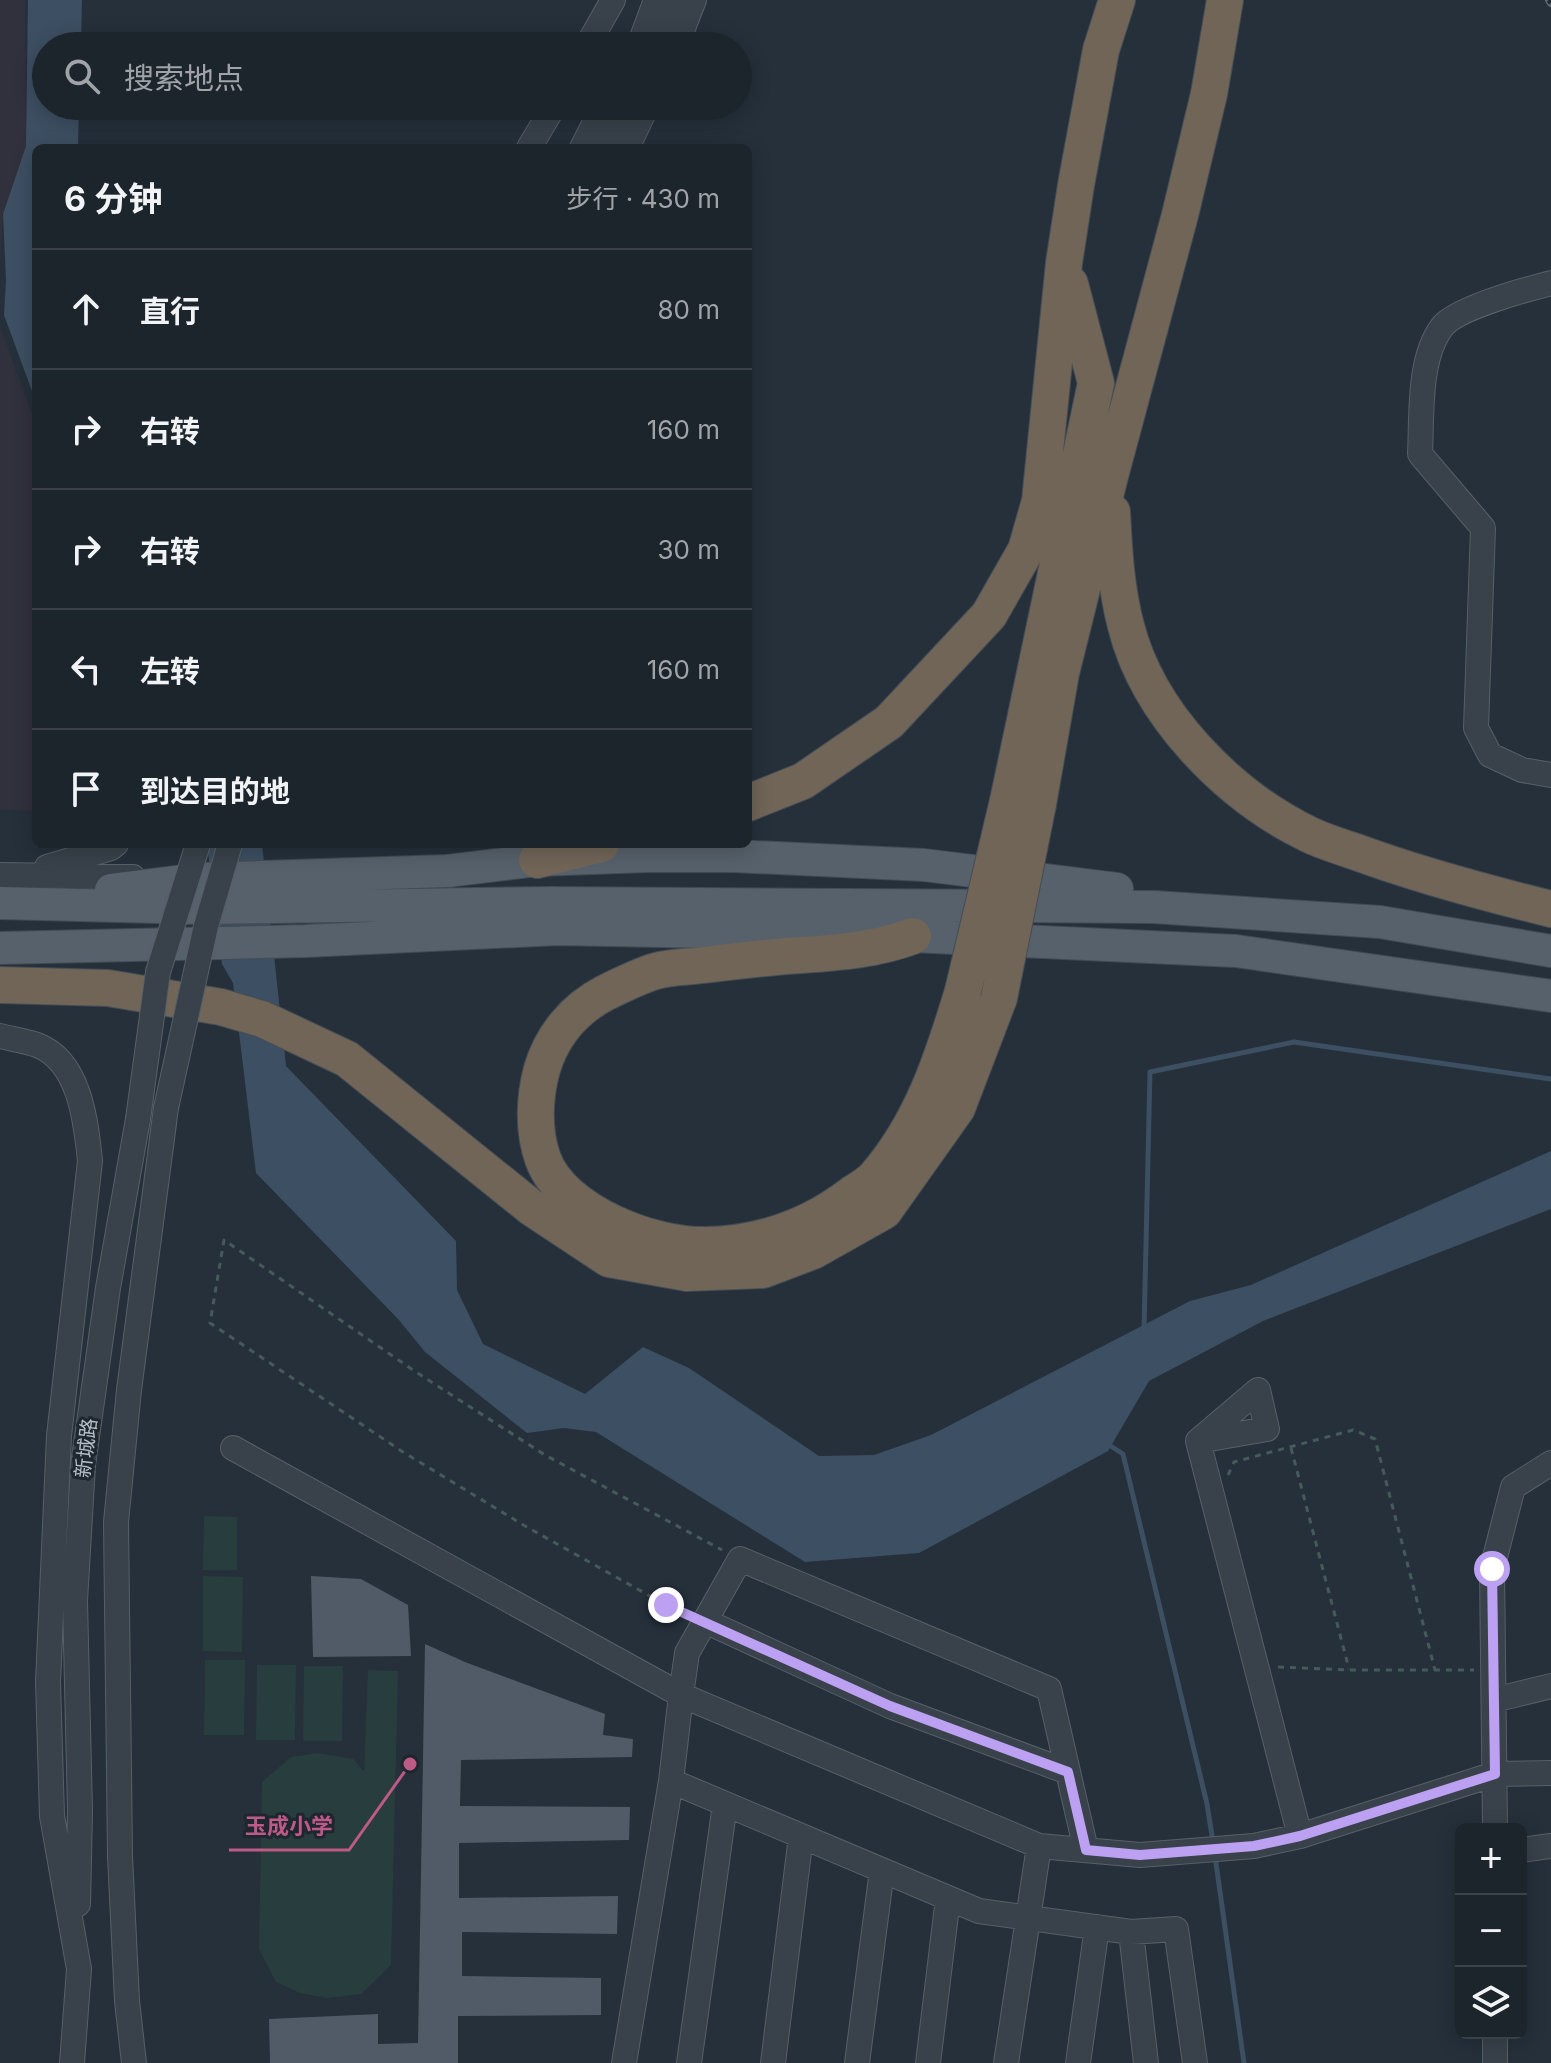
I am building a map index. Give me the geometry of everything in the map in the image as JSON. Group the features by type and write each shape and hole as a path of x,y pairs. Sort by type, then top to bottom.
{"highway":[{"path":"752,801 803,781 889,722 989,615 1026,550 1040,501 1064,263 1076,185 1101,50 1117,0"},
{"path":"1209,94 1212,0"},
{"path":"913,936 890,945 850,953 776,957 656,971 603,994 565,1023 548,1050 539,1080 535,1119 544,1161 568,1194 612,1223 661,1241 704,1245 734,1243 792,1230 838,1205 875,1178 910,1129 941,1065 1061,673 1180,215 1209,94 1225,0"},
{"path":"0,985 108,988 174,998 262,1019 326,1047 347,1059 532,1208 609,1259 687,1273 763,1270 813,1251 884,1211 957,1108 999,998 1023,802 1096,383 1064,263"},
{"path":"1110,476 1116,569 1126,627 1150,687 1192,748 1242,792 1308,834 1462,887 1551,909"},
{"path":"537,860 585,848"}],"main road":[{"path":"198,893 274,878 447,871 537,860 734,856 924,865 1380,922 1551,951"},
{"path":"4,889 198,893 303,907 551,903 1154,907 1380,922"},
{"path":"6,948 306,941 558,929 913,936 1236,951 1551,996"}],"street":[{"path":"595,32 613,0"},
{"path":"648,32 656,0"},
{"path":"654,32 677,0"},
{"path":"681,32 694,0"},
{"path":"531,144 546,120"},
{"path":"584,144 596,120"},
{"path":"608,144 619,120"},
{"path":"629,144 640,120"},
{"path":"1551,283 1489,300 1443,325 1424,368 1420,454 1483,528 1476,728 1490,755 1522,770 1551,775"},
{"path":"752,781 803,781"},
{"path":"4,889 64,863 111,848"},
{"name":"新城路","path":"88,2063 79,1969 80,1811 75,1601 83,1465 158,972 197,848"},
{"name":"新城路","path":"134,2063 127,2001 119,1810 116,1522 129,1390 166,1108 206,926 229,848"},
{"path":"0,1036 41,1046 71,1072 87,1129 90,1161 59,1436 48,1682 52,1816 79,1969 72,2063"},
{"path":"1198,1441 1300,1836"},
{"path":"233,1448 681,1695 1039,1846 1140,1855 1242,1847 1300,1836 1495,1774 1551,1773"},
{"path":"1495,1823 1492,1569 1513,1487 1551,1463"},
{"path":"624,2063 671,1781 687,1653 740,1559 1049,1689 1086,1850"},
{"path":"705,1621 890,1706 1068,1772"},
{"path":"1494,1700 1551,1686"},
{"path":"671,1781 979,1911 1131,1932 1176,1929 1195,2063"},
{"path":"689,2063 725,1804"},
{"path":"773,2063 801,1836"},
{"path":"1006,2063 1039,1846"},
{"path":"1527,1849 1551,1846"},
{"path":"857,2063 882,1870"},
{"path":"928,2063 948,1898"},
{"path":"1078,2063 1097,1927"},
{"path":"1131,1932 1146,2063"},
{"path":"127,2001 151,2063"},
{"path":"1495,2039 1495,2063"}],"path":[{"path":"705,1621 666,1605 525,1526 403,1452 210,1323 224,1240 413,1370 545,1455 740,1559"},
{"path":"1223,1487 1234,1462 1353,1430 1375,1439 1435,1670"},
{"path":"1291,1448 1349,1670"},
{"path":"1269,1666 1349,1670 1494,1670"}],"shaded area":[{"path":"0,0 25,0 26,146 3,214 0,266"},
{"path":"28,0 82,0 81,32 32,32 32,120 79,120 78,144 32,144 32,391 4,315 3,214 26,146"},
{"path":"0,326 32,415 32,811 0,810"},
{"path":"208,848 262,848 286,1066 456,1241 457,1290 483,1344 585,1394 643,1347 689,1368 819,1456 874,1455 931,1435 1190,1301 1251,1285 1551,1151 1551,1209 1263,1321 1149,1381 1108,1451 919,1553 805,1562 596,1432 564,1428 527,1433 425,1352 399,1320 256,1173 233,983 222,964"}],"green space":[{"path":"204,1516 237,1517 237,1570 203,1570"},
{"path":"203,1576 243,1577 242,1652 203,1651"},
{"path":"205,1660 245,1660 244,1735 204,1735"},
{"path":"257,1665 296,1665 295,1740 256,1740"},
{"path":"304,1666 343,1666 342,1741 303,1741"},
{"path":"368,1670 398,1671 391,1965 361,1994 327,1998 300,1993 276,1982 259,1949 262,1782 291,1757 317,1753 353,1759 364,1771"}],"building":[{"path":"311,1576 361,1579 408,1605 411,1656 313,1657"},
{"path":"425,1644 605,1714 603,1735 633,1739 632,1757 461,1760 460,1806 630,1807 629,1840 459,1843 459,1898 618,1896 617,1934 462,1932 462,1976 601,1978 601,2015 458,2016 458,2063 270,2063 269,2019 378,2014 378,2044 418,2043"}],"waterway":[{"path":"1144,1330 1150,1072 1294,1042 1551,1079"},
{"path":"1106,1443 1123,1454 1207,1804 1213,1842"},
{"path":"1215,1856 1244,2063"}],"place":[{"name":"玉成小学","path":"410,1764"}],"route":[{"path":"666,1605 890,1706 1068,1772 1086,1850 1140,1855 1254,1846 1300,1836 1495,1774 1492,1569"}]}
